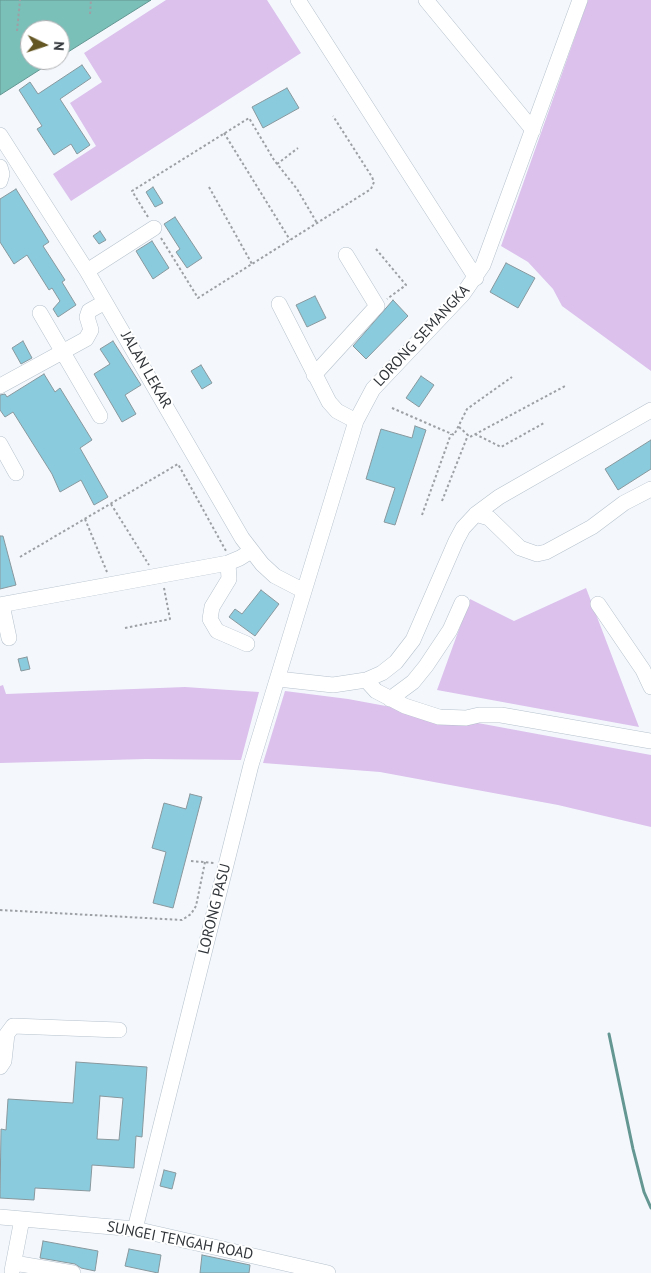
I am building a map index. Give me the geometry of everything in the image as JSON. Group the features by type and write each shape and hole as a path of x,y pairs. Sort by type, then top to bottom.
{"street":[{"path":"298,0 476,278"},
{"path":"426,0 533,130"},
{"name":"LORONG SEMANGKA","path":"304,591 356,421 364,402 384,375 463,294 476,278 490,249 580,0"},
{"name":"JALAN LEKAR","path":"0,135 87,271 250,551 275,576 304,591"},
{"path":"0,167 2,174 0,182"},
{"path":"87,271 154,228"},
{"path":"314,375 377,306 346,255"},
{"path":"0,386 88,337 91,330 87,317 89,311 105,302"},
{"path":"279,304 314,375 333,407 356,421"},
{"path":"40,313 100,416"},
{"path":"278,679 333,685 366,680 396,662 413,640 463,528 476,514 499,497 651,410"},
{"path":"0,444 16,473"},
{"path":"476,514 489,518 520,548 538,554 546,552 592,527 624,504 651,489"},
{"path":"9,638 1,605 228,563 250,551"},
{"path":"228,563 227,584 212,607 210,619 217,631 247,644"},
{"name":"LORONG PASU","path":"135,1229 250,765 304,591"},
{"path":"390,699 413,682 426,666 450,630 462,603"},
{"path":"598,604 643,670 651,687"},
{"path":"366,680 376,690 390,699 423,713 439,717 466,718 479,715 501,715 651,741"},
{"path":"0,1067 4,1061 7,1034 13,1026 119,1030"},
{"name":"SUNGEI TENGAH ROAD","path":"0,1217 135,1229 328,1273"},
{"path":"22,1219 13,1268 73,1273"}],"path":[{"path":"17,31 20,0"},
{"path":"90,14 91,0"},
{"path":"317,223 297,189 277,164 249,118 132,191 198,298 317,223 370,189 374,182 333,116"},
{"path":"224,133 290,240"},
{"path":"277,164 298,148"},
{"path":"209,187 252,264"},
{"path":"376,250 406,285 377,306"},
{"path":"422,515 452,434 454,435 468,409 512,377"},
{"path":"459,427 470,436 567,385"},
{"path":"392,408 452,434"},
{"path":"475,434 501,447 544,424"},
{"path":"442,501 468,435"},
{"path":"20,557 178,464 228,554 228,563"},
{"path":"111,504 159,576 170,618 125,628"},
{"path":"84,519 113,585"},
{"path":"191,861 226,865"},
{"path":"0,910 182,920 191,914 196,906 205,862"}],"shaded area":[{"path":"0,0 151,0 70,51 70,20 20,20 20,70 39,70 0,95"},
{"path":"166,0 267,0 301,53 71,201 53,174 96,146 70,103 102,82 84,53"},
{"path":"588,0 651,0 651,371 562,306 553,289 528,262 501,246"},
{"path":"586,588 639,727 437,690 470,599 514,621"},
{"path":"3,685 6,694 185,687 259,692 241,760 146,759 0,763 0,686"},
{"path":"285,691 348,699 651,755 651,827 558,805 380,772 263,763"}],"building":[{"path":"82,65 91,78 60,99 90,145 77,154 71,144 54,155 37,129 42,126 19,90 30,82 38,94"},
{"path":"287,88 299,108 263,128 252,107"},
{"path":"153,187 163,203 155,207 146,192"},
{"path":"16,189 49,242 43,246 65,280 62,282 76,305 58,317 53,309 60,301 52,288 49,290 27,255 14,264 0,242 0,199"},
{"path":"175,217 202,258 187,268 176,252 180,249 164,224"},
{"path":"100,231 106,240 99,244 93,236"},
{"path":"152,241 169,268 153,279 136,251"},
{"path":"506,263 535,278 518,308 490,292"},
{"path":"315,296 326,318 307,327 296,305"},
{"path":"393,300 408,316 366,359 353,346"},
{"path":"23,341 32,358 21,364 12,348"},
{"path":"113,341 141,385 125,395 136,414 122,422 94,374 110,364 100,349"},
{"path":"201,365 212,383 202,389 191,371"},
{"path":"44,374 55,392 60,388 92,440 80,448 108,497 94,505 81,480 60,492 52,474 13,412 5,417 0,410 0,395 5,394 7,397"},
{"path":"421,376 434,385 419,407 406,398"},
{"path":"415,426 426,430 395,525 384,522 395,488 366,479 381,429 412,438"},
{"path":"651,440 651,469 618,490 605,469"},
{"path":"0,536 3,536 16,585 0,589"},
{"path":"261,590 279,604 255,636 229,617 235,609 242,614"},
{"path":"27,657 30,669 21,671 18,659"},
{"path":"190,794 202,797 173,908 153,903 166,852 152,848 164,803 186,809"},
{"path":"76,1062 147,1067 142,1137 136,1136 134,1168 92,1165 90,1191 35,1188 34,1200 0,1198 1,1129 6,1130 8,1099 73,1103","holes":["100,1096 123,1098 119,1140 97,1139"]},
{"path":"164,1170 176,1173 172,1189 160,1186"},
{"path":"43,1241 98,1251 95,1271 81,1268 75,1264 40,1258"},
{"path":"129,1249 161,1255 158,1273 125,1266"},
{"path":"202,1255 250,1265 249,1273 200,1273"}],"waterway":[{"path":"609,1034 633,1149 644,1192 651,1208"}]}
